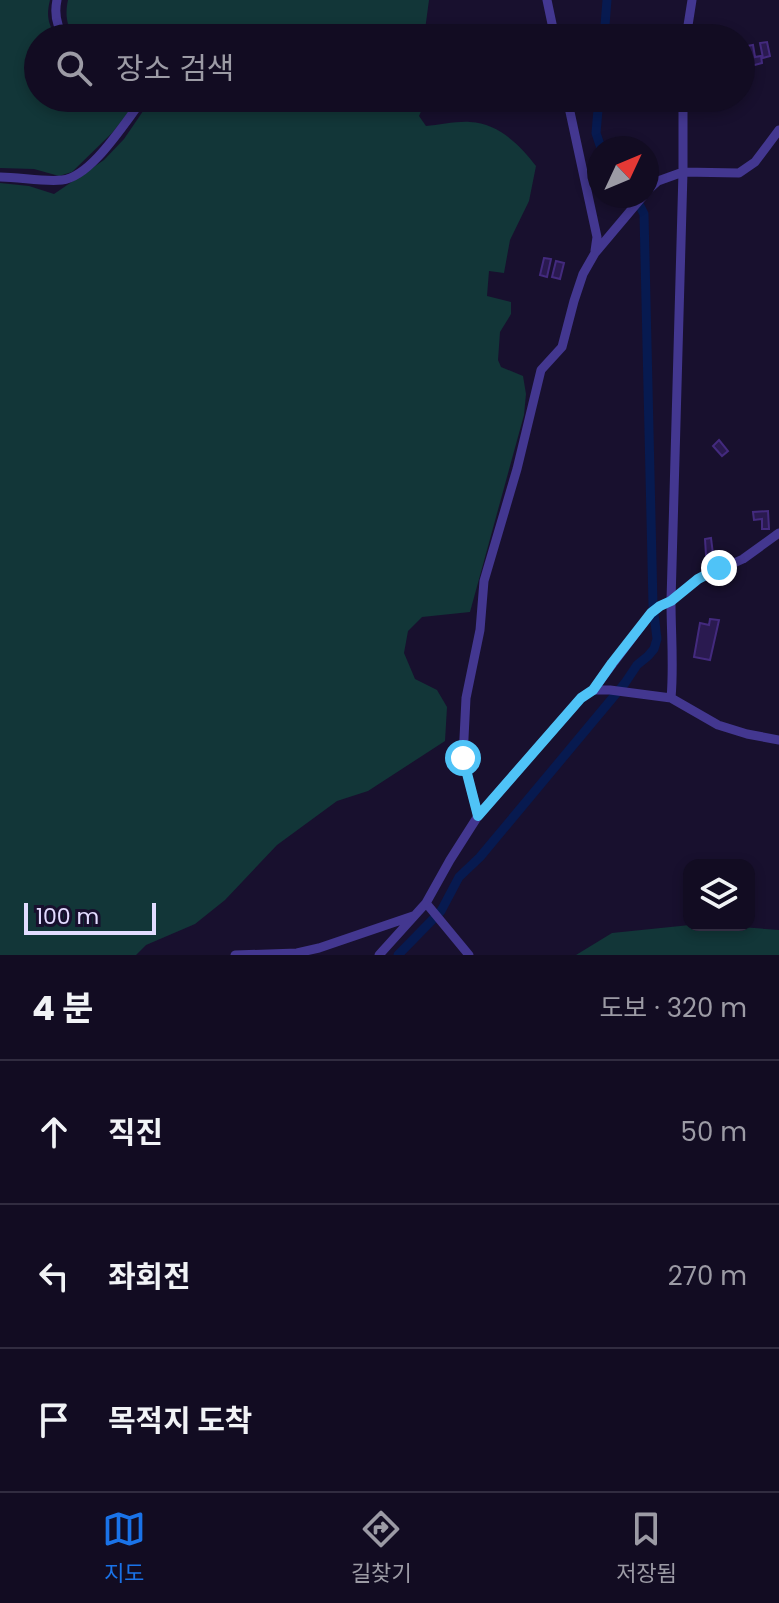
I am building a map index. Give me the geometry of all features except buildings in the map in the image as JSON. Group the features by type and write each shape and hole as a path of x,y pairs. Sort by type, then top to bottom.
{"street":[{"path":"57,0 58,24"},
{"path":"547,0 552,24"},
{"path":"688,24 692,0"},
{"path":"0,177 66,180 81,172 114,140 134,112"},
{"path":"570,112 597,237 595,253"},
{"path":"671,698 683,112"},
{"path":"659,181 683,172 739,173 755,162 779,130"},
{"path":"478,816 463,758 466,698 480,630 484,581 517,469 541,370 562,347 583,274 595,253 633,208"},
{"path":"235,955 297,953 319,948 414,916 429,907 450,860 478,816 581,698 593,690 651,613 698,579 743,559 779,533"},
{"path":"593,690 671,698 718,725 779,740"},
{"path":"429,907 469,955"},
{"path":"379,955 414,916"}],"green space":[{"path":"0,0 50,0 50,24 24,24 24,112 129,112 72,172 59,176 34,169 0,168"},
{"path":"68,0 429,0 426,24 68,24"},
{"path":"142,112 421,112 419,116 426,126 470,122 499,131 523,150 536,166 529,201 510,240 504,273 489,271 487,296 511,302 511,314 500,332 498,360 501,367 523,376 526,394 524,415 470,612 422,617 408,631 404,653 415,679 437,690 447,707 445,741 368,791 337,801 277,845 225,900 195,924 146,945 136,955 0,955 0,183 29,186 54,194 104,160 124,139"},
{"path":"683,926 683,931 779,930 779,955 576,955 612,933"}],"waterway":[{"path":"605,24 607,0"},
{"path":"597,136 598,112"},
{"path":"398,955 441,911 459,877 480,857 637,665 654,649 657,639 653,605 644,214 641,208"}],"route":[{"path":"463,758 478,816 581,698 593,690 651,613 698,579 719,568"}]}
